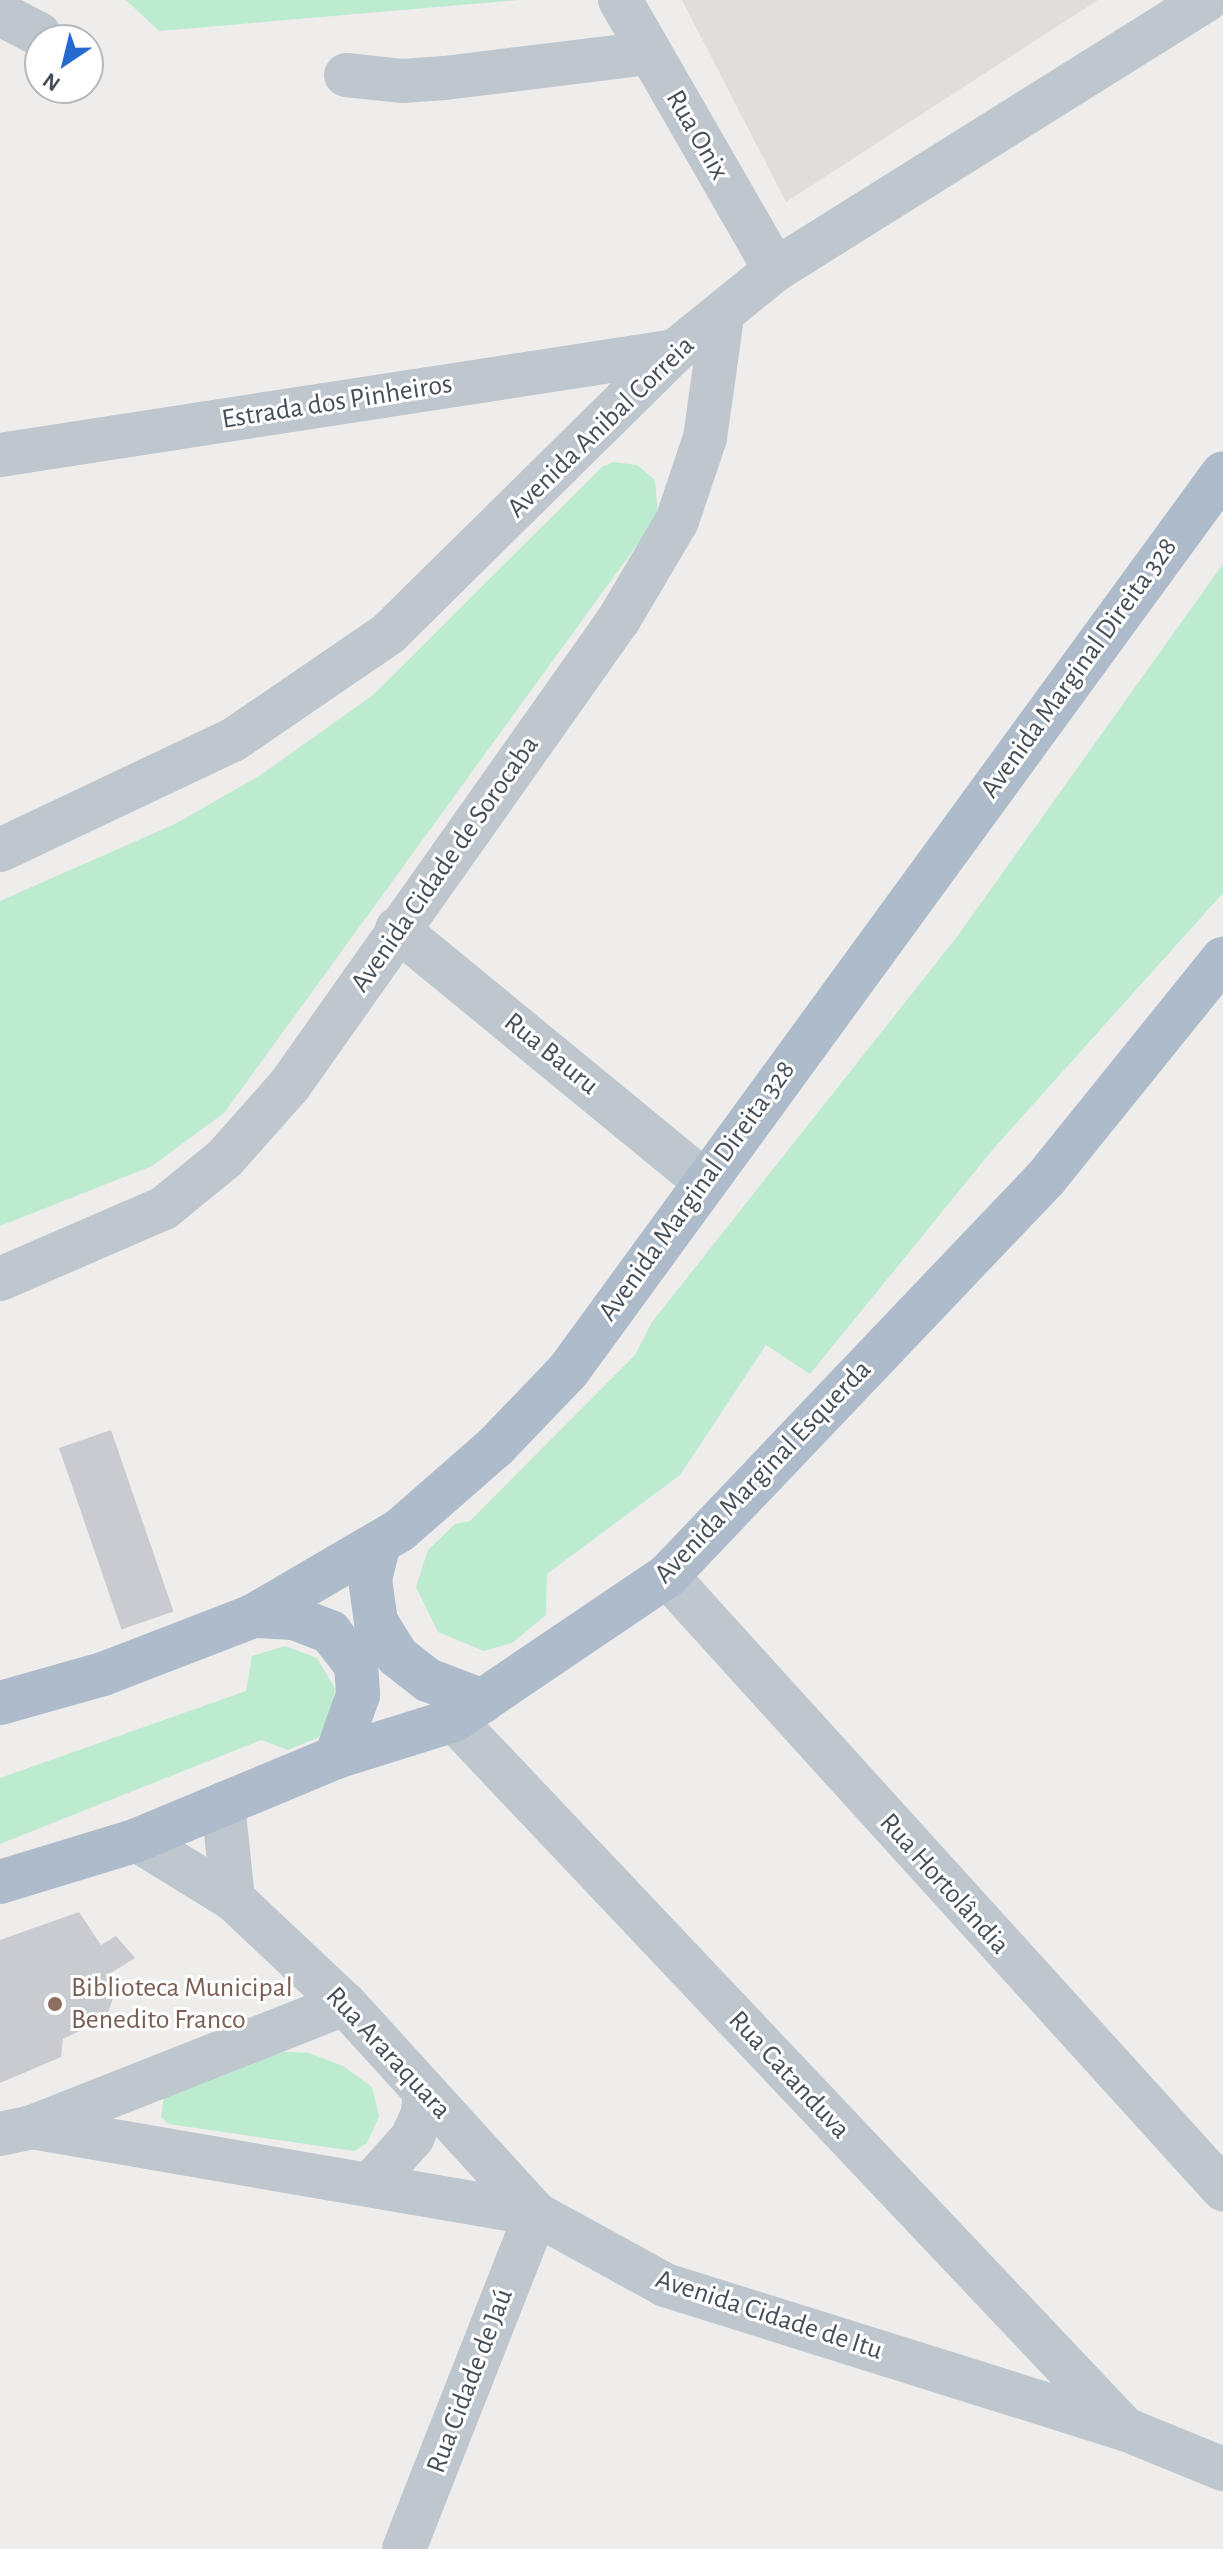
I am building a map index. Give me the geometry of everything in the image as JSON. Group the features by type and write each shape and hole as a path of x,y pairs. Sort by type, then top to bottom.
{"main road":[{"name":"Avenida Marginal Direita 328","path":"0,1703 103,1674 253,1616 379,1543 496,1446 568,1371 703,1180 1223,473"},
{"name":"Avenida Marginal Esquerda","path":"0,1882 137,1840 336,1757 468,1711 667,1576 1046,1178 1223,959"},
{"path":"379,1543 370,1579 376,1622 397,1656 468,1711"},
{"path":"253,1616 294,1618 330,1632 356,1665 358,1695 336,1757"}],"street":[{"name":"Rua Onix","path":"620,0 775,270"},
{"name":"Avenida Anibal Correia","path":"0,850 233,740 388,634 675,351 722,317 775,270 1206,0"},
{"path":"0,14 24,26"},
{"path":"346,75 402,81 648,53"},
{"name":"Avenida Cidade de Sorocaba","path":"0,1279 164,1208 225,1158 289,1086 397,929 619,619 677,521 705,438 722,317"},
{"name":"Estrada dos Pinheiros","path":"0,455 675,351"},
{"name":"Rua Bauru","path":"397,929 703,1180"},
{"name":"Rua Hortolândia","path":"667,1576 1223,2189"},
{"name":"Rua Catanduva","path":"468,1711 1125,2429"},
{"path":"223,1804 233,1899"},
{"name":"Rua Araraquara","path":"137,1840 233,1899 345,2004 536,2214"},
{"name":"Avenida Cidade de Itu","path":"16,2130 345,2004"},
{"path":"371,2184 412,2138 423,2113 425,2092"},
{"name":"Avenida Cidade de Itu","path":"16,2130 371,2184 536,2214 665,2285 1125,2429 1223,2469"},
{"name":"Rua Cidade de Jaú","path":"404,2549 536,2214"}],"shaded area":[{"path":"682,0 1098,0 786,202"}],"green space":[{"path":"126,0 519,0 159,31"},
{"path":"613,462 637,465 655,480 658,516 224,1113 152,1166 0,1226 0,901 177,823 262,774 373,695 602,467"},
{"path":"1223,564 1223,893 994,1148 810,1374 766,1345 680,1475 547,1574 546,1615 512,1643 484,1651 438,1632 416,1587 428,1550 455,1524 470,1521 635,1355 652,1322 956,938"},
{"path":"285,1646 317,1658 335,1688 330,1722 319,1737 288,1750 261,1740 0,1844 0,1778 246,1691 252,1656"},
{"path":"273,2051 309,2053 343,2066 372,2087 379,2116 367,2143 354,2151 169,2124 161,2117 164,2096"}],"building":[{"path":"111,1430 174,1612 122,1629 59,1448"},
{"name":"Biblioteca Municipal Benedito Franco","path":"79,1912 101,1945 116,1936 135,1958 106,1976 116,1990 106,2018 63,2039 61,2057 0,2083 0,1940"}],"place":[{"name":"Biblioteca Municipal Benedito Franco","path":"55,2004"}]}
